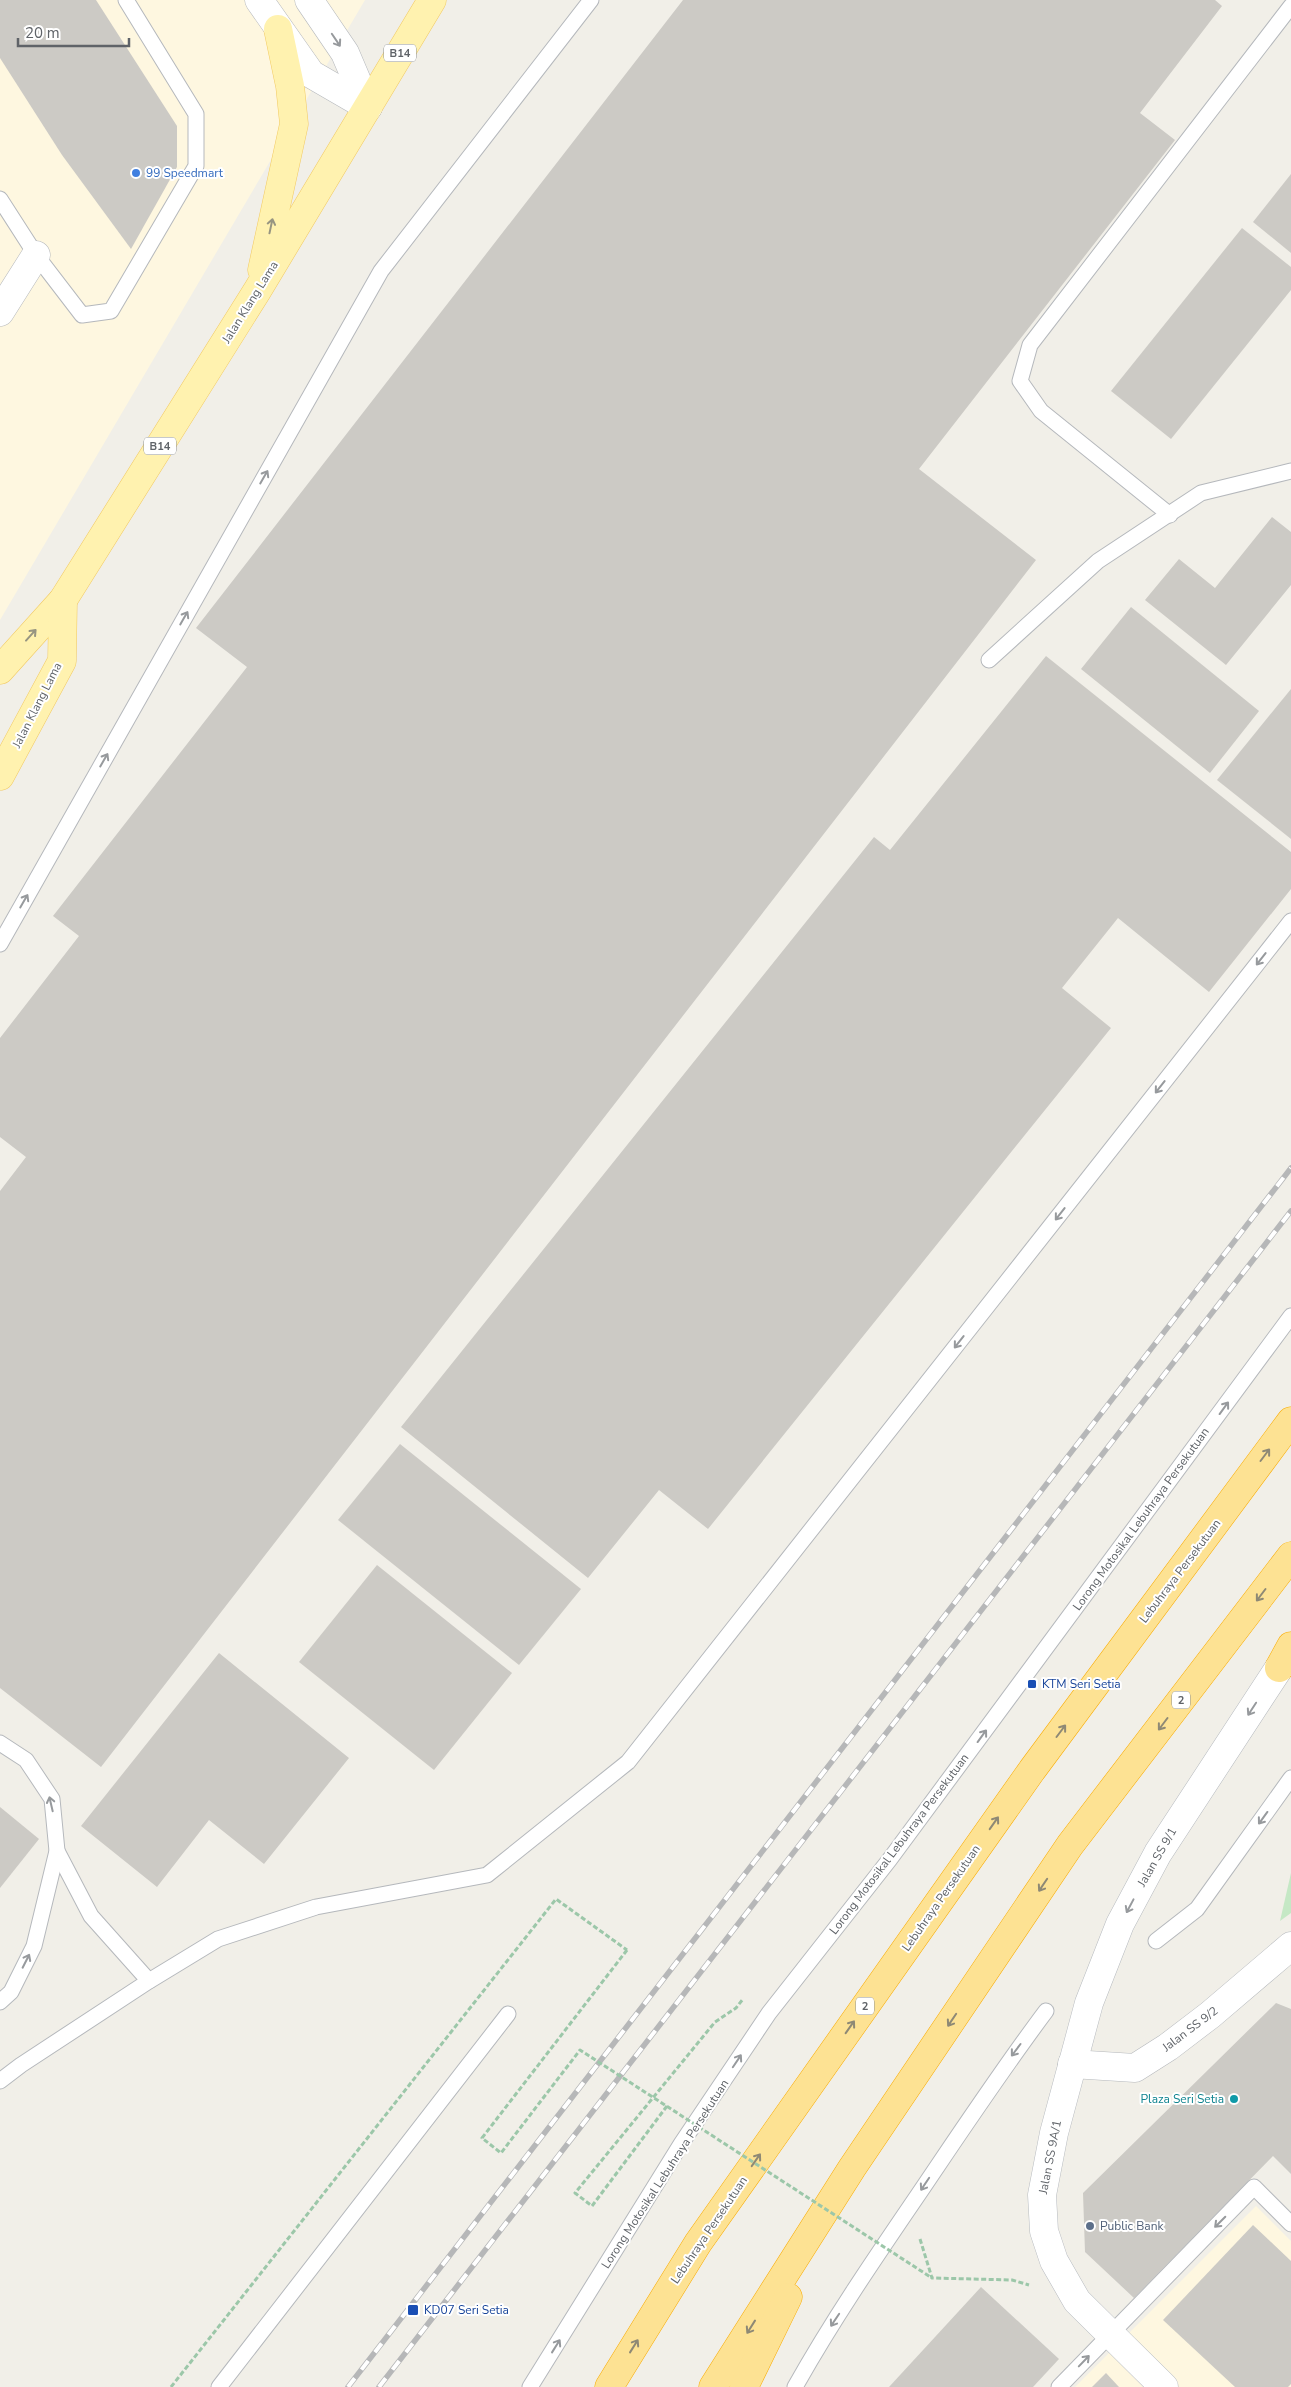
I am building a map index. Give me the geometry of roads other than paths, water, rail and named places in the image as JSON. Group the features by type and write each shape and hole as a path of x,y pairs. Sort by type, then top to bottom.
{"highway":[{"name":"Lebuhraya Persekutuan","path":"609,2387 698,2243 1014,1794 1291,1421"},
{"name":"2","path":"714,2387 852,2168 1070,1845 1291,1556"},
{"path":"744,2387 852,2168"}],"main road":[{"name":"Jalan Klang Lama","path":"0,670 63,600 257,291 432,0"},
{"path":"257,291 294,124 290,86 278,29"},
{"name":"Jalan Klang Lama","path":"0,776 62,661 63,600"}],"street":[{"path":"259,0 311,74 368,107"},
{"path":"309,0 345,53 368,107"},
{"path":"0,312 36,255"},
{"name":"Jalan SS 9/1","path":"1072,2064 1089,2003 1120,1924 1158,1853 1287,1659"},
{"name":"Jalan SS 9/2","path":"1072,2064 1134,2068 1168,2047 1210,2015 1291,1946"},
{"name":"Jalan SS 9A/1","path":"1072,2064 1054,2133 1042,2195 1047,2238 1054,2261 1077,2301 1164,2387"}],"lane":[{"path":"0,199 36,255 82,315 111,311 196,166 196,114 126,0"},
{"path":"0,944 381,271 591,0"},
{"path":"1170,515 1041,412 1020,381 1030,345 1291,6"},
{"path":"989,660 1098,562 1202,493 1291,471"},
{"path":"0,2081 149,1980 218,1939 316,1907 487,1875 628,1762 1291,921"},
{"name":"Lorong Motosikal Lebuhraya Persekutuan","path":"530,2387 682,2144 769,2013 896,1851 1291,1316"},
{"path":"0,1743 26,1760 52,1799 58,1851 91,1916 149,1980"},
{"path":"1156,1941 1197,1909 1291,1778"},
{"path":"0,2002 11,1992 34,1946 58,1851"},
{"path":"795,2387 832,2324 1011,2057 1046,2011"},
{"path":"219,2387 508,2014"},
{"path":"1059,2387 1254,2187 1291,2224"}],"railway":[{"path":"348,2387 1291,1168"},
{"path":"379,2387 1291,1211"}],"place":[{"name":"99 Speedmart","path":"136,173"},
{"name":"KTM Seri Setia","path":"1032,1684"},
{"name":"Plaza Seri Setia","path":"1234,2099"},
{"name":"Public Bank","path":"1090,2226"},
{"name":"KD07 Seri Setia","path":"413,2310"}]}
